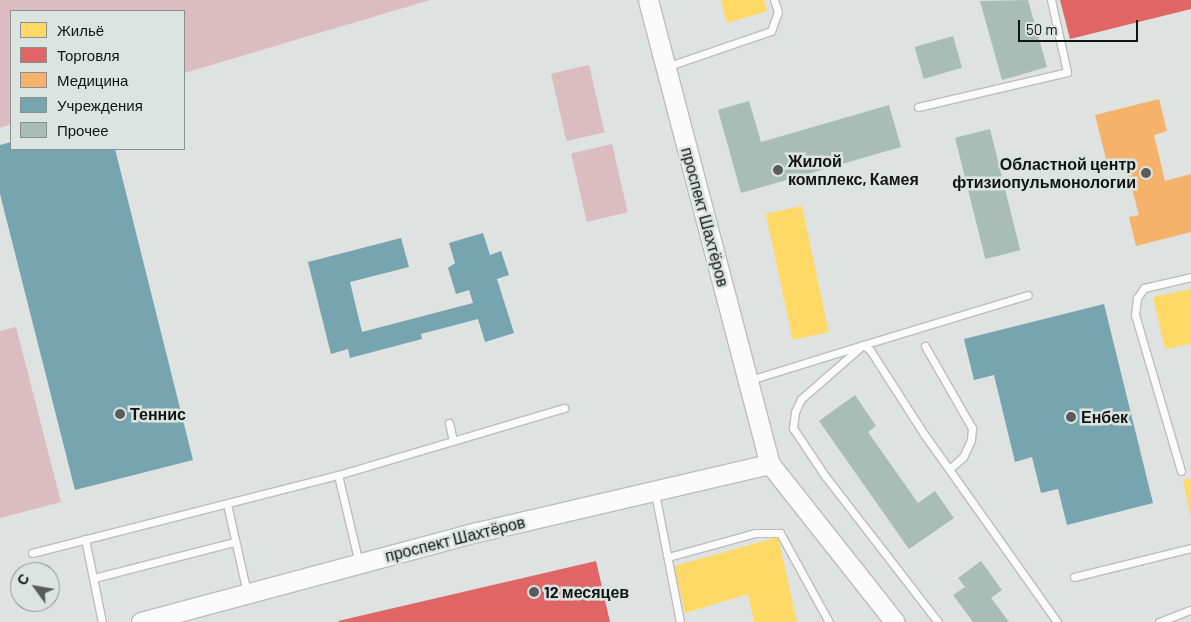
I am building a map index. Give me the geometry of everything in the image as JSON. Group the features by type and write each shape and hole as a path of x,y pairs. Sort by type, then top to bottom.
{"main road":[{"name":"проспект Шахтёров","path":"648,0 770,464 896,622"},
{"name":"проспект Шахтёров","path":"141,622 171,618 247,593 477,532 770,464"}],"lane":[{"path":"665,67 771,31 778,12 774,0"},
{"path":"918,107 1067,72 1051,0"},
{"path":"1181,471 1135,315 1137,298 1144,288 1191,278"},
{"path":"747,381 1028,295"},
{"path":"863,345 870,350 949,469 1057,622"},
{"path":"863,345 801,399 793,428 825,476 938,622"},
{"path":"925,346 972,428 971,440 963,457 949,469"},
{"path":"32,553 338,475 564,408"},
{"path":"448,423 453,440"},
{"path":"338,475 359,564"},
{"path":"655,492 680,622"},
{"path":"227,504 234,542 247,593"},
{"path":"668,557 754,533 780,533 830,622"},
{"path":"86,539 102,622"},
{"path":"94,578 234,542"},
{"path":"1074,577 1191,548"},
{"path":"1159,622 1191,610"}],"shaded area":[{"path":"0,0 430,0 185,73 185,10 10,10 10,124 0,128"},
{"path":"589,65 605,132 567,141 551,74"},
{"path":"612,144 628,212 587,222 571,153"},
{"path":"16,327 61,502 0,518 0,331"}],"building: Жильё":[{"path":"721,0 764,0 767,11 727,23"},
{"path":"802,206 829,332 793,340 766,214"},
{"path":"1191,289 1191,344 1165,349 1153,297"},
{"path":"1191,478 1191,514 1190,514 1183,480"},
{"path":"778,537 797,622 754,622 748,594 685,613 674,566"}],"building: Торговля":[{"path":"1060,0 1191,0 1191,9 1070,39"},
{"name":"12 месяцев","path":"596,561 610,622 338,621"}],"building: Медицина":[{"name":"Областной центр фтизиопульмонологии","path":"1159,99 1167,131 1154,135 1165,181 1191,174 1191,232 1136,246 1129,217 1139,215 1126,167 1109,171 1095,115"}],"building: Учреждения":[{"path":"10,142 10,150 115,150 193,460 75,490 0,194 0,145"},
{"path":"483,233 490,255 501,251 509,275 497,279 514,333 485,342 478,319 421,334 422,339 350,358 348,349 331,354 308,262 401,238 409,267 350,282 362,332 473,303 469,290 456,294 448,268 455,263 449,243"},
{"path":"1104,304 1153,503 1067,525 1058,489 1041,493 1032,457 1015,462 994,375 974,380 964,339"}],"building: Прочее":[{"path":"1028,0 1047,67 1002,80 980,1"},
{"path":"953,36 962,68 924,79 915,47"},
{"name":"Жилой комплекс, Камея","path":"749,101 761,142 889,105 901,147 741,193 718,110"},
{"path":"990,129 1020,250 985,259 955,138"},
{"path":"855,395 876,426 868,432 918,503 935,491 954,518 909,549 819,421"},
{"path":"981,561 1002,590 991,598 1009,622 973,622 953,595 965,587 958,578"}],"place":[{"name":"Жилой комплекс, Камея","path":"778,170"},
{"name":"Областной центр фтизиопульмонологии","path":"1146,173"},
{"name":"Теннис","path":"120,414"},
{"name":"Енбек","path":"1071,417"},
{"name":"12 месяцев","path":"534,592"}]}
